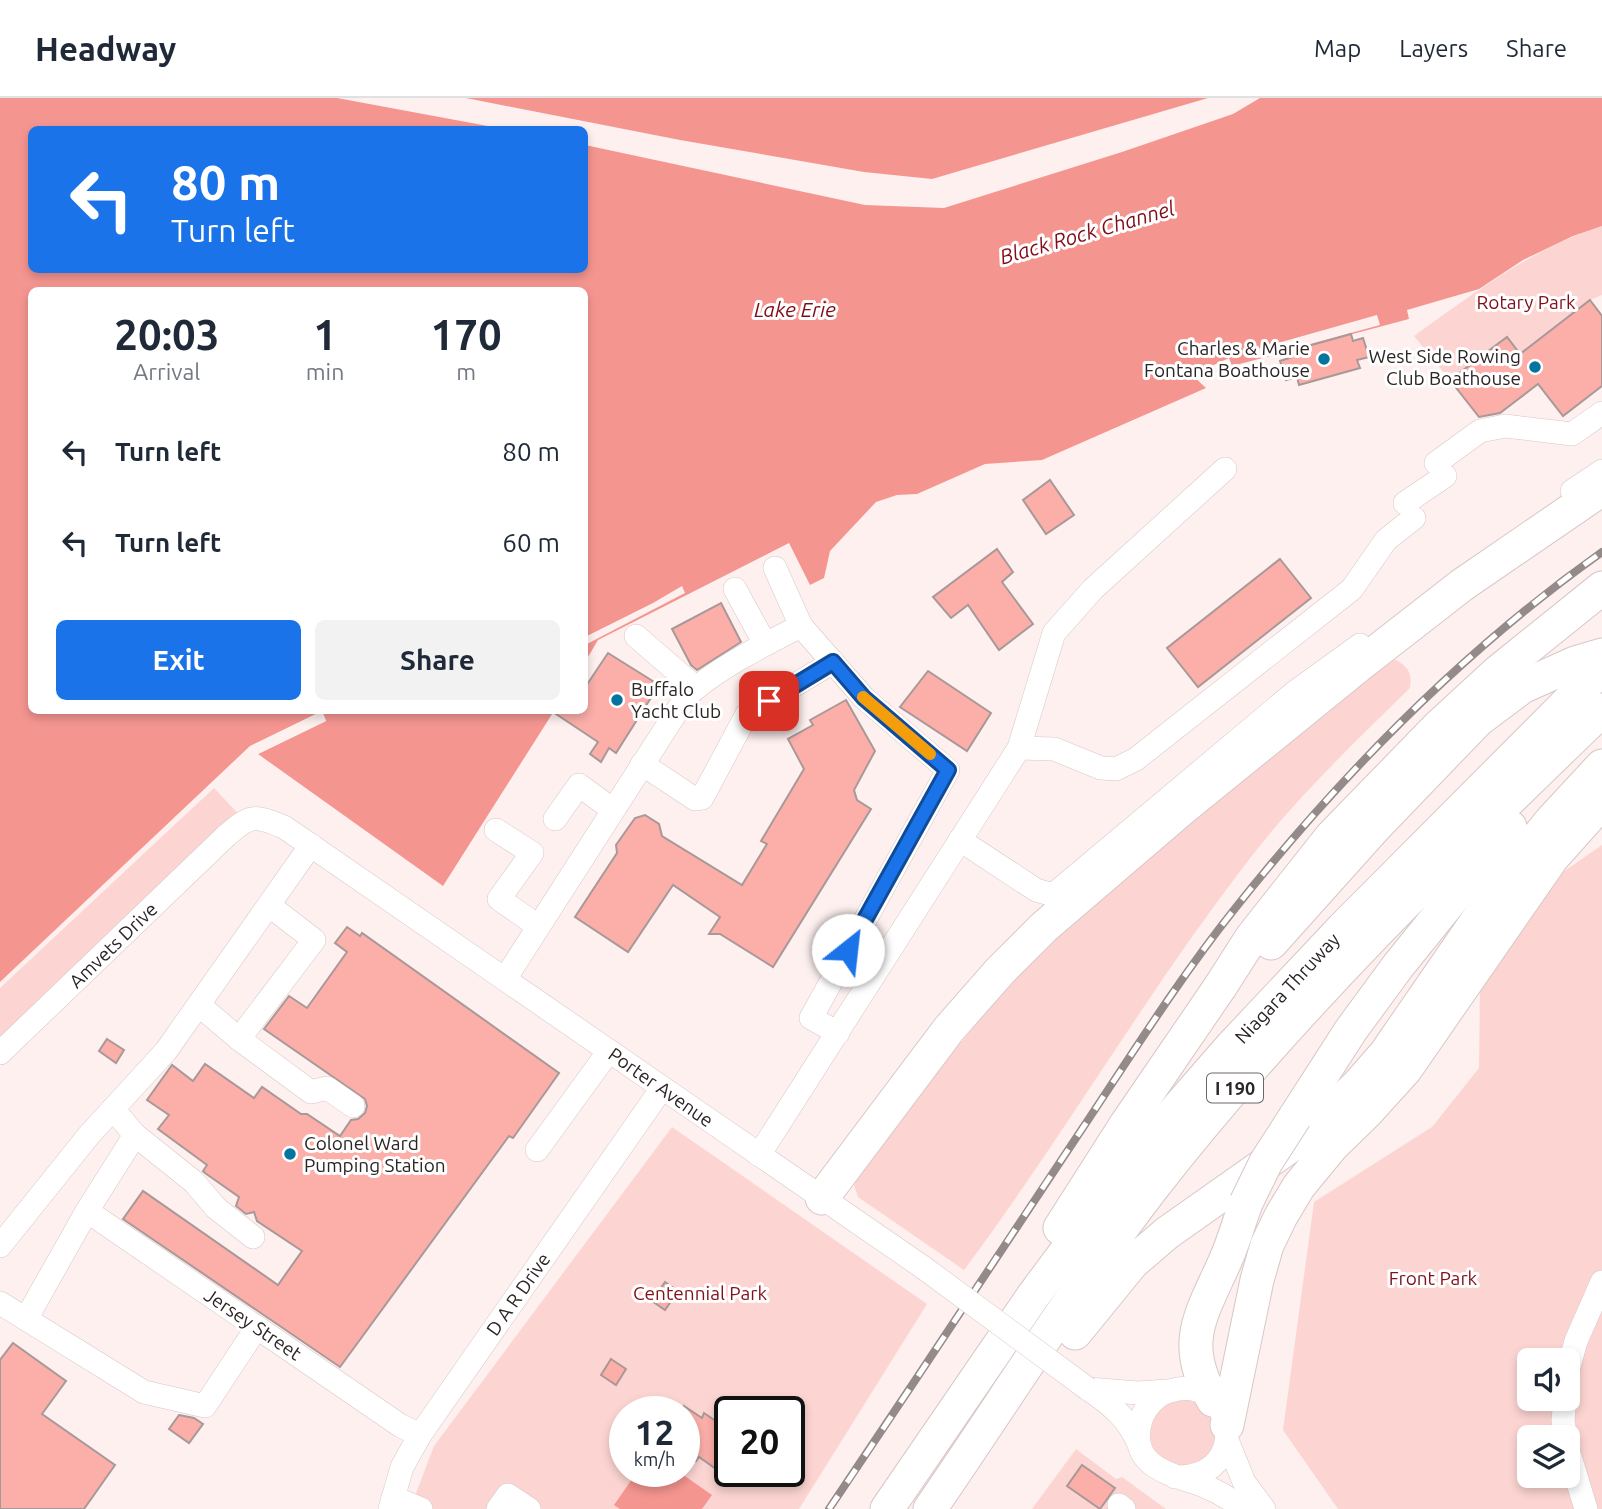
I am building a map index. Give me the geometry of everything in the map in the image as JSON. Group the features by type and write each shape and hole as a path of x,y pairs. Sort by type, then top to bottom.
{"highway":[{"path":"822,1198 949,1029 1000,971 1044,927 1183,808 1462,584 1602,489"},
{"path":"1033,1296 1062,1223 1252,937 1288,888 1381,783 1499,671 1602,588"},
{"path":"1220,987 1270,944 1393,807 1485,714 1522,687 1575,663 1602,655"},
{"name":"Niagara Thruway","path":"887,1509 1033,1296 1143,1148 1222,1057 1369,902 1602,667"},
{"path":"1223,1422 1199,1371 1196,1338 1203,1310 1227,1256 1245,1203 1266,1162 1351,1030 1398,966 1481,861 1560,772 1600,713"},
{"name":"Niagara Thruway","path":"930,1509 1099,1262 1211,1115 1370,941 1600,713"},
{"path":"953,1509 1090,1311 1132,1263 1198,1209 1293,1144 1359,1084 1386,1053 1516,864 1550,821 1602,766"},
{"path":"1223,1422 1267,1245 1299,1186 1332,1146 1405,1070 1538,878 1602,802"}],"street":[{"path":"1018,748 1054,749 1101,768 1116,769 1136,760 1352,589 1440,470 1480,431 1505,426 1572,434 1602,413"},
{"path":"759,1155 1018,748 1054,633 1093,589 1225,469"},
{"path":"960,840 1036,890 1053,895 1295,692 1602,471"},
{"path":"775,568 801,626 864,698 948,770 811,1018 838,1033"},
{"path":"735,589 765,644"},
{"path":"505,979 686,697 765,644 801,626"},
{"path":"636,636 696,688"},
{"path":"642,764 695,799 702,798 747,714 833,662"},
{"path":"555,819 579,785 612,810"},
{"name":"Porter Avenue","path":"226,836 244,820 251,818 284,827 924,1268 1108,1402 1128,1422 1148,1461 1160,1471 1210,1489 1244,1509"},
{"path":"496,830 532,853 499,899 538,926"},
{"name":"Amvets Drive","path":"0,1053 226,836"},
{"path":"0,1245 89,1135 166,1051 311,845"},
{"path":"239,1038 314,940 270,906"},
{"path":"198,1006 311,1092 327,1088 353,1106"},
{"path":"537,1150 609,1051"},
{"name":"D A R Drive","path":"391,1503 402,1467 419,1435 662,1088"},
{"path":"113,1109 135,1135 194,1182 216,1208 254,1237"},
{"path":"26,1319 135,1135"},
{"name":"Jersey Street","path":"88,1212 401,1426 419,1435"},
{"path":"1574,1348 1602,1282"},
{"path":"0,1303 144,1392 205,1406 257,1327"},
{"path":"1088,1389 1138,1393 1185,1388 1200,1392 1223,1422 1244,1482 1264,1509"},
{"path":"1140,1446 1141,1419 1147,1406 1170,1390"},
{"path":"1175,1477 1189,1478 1209,1469 1223,1454 1223,1422"},
{"path":"1580,1479 1591,1505"},
{"path":"498,1509 508,1495 529,1509"},
{"path":"391,1503 421,1509"}],"green space":[{"name":"Rotary Park","path":"1602,226 1602,295 1590,300 1520,354 1507,337 1450,380 1414,336 1481,288 1527,260"},
{"path":"1396,660 1409,671 1410,688 1307,791 1251,857 1213,907 1037,1168 964,1270 858,1197 854,1185 856,1179 881,1145 958,1046 1042,952 1188,822 1388,662"},
{"path":"214,788 244,820 0,1053 0,988"},
{"name":"Front Park","path":"1602,845 1602,1509 1338,1509 1283,1430 1314,1202 1432,1127 1479,1068 1480,985 1556,877"},
{"name":"Centennial Park","path":"672,1127 927,1304 799,1509 410,1509 434,1446"},
{"path":"1185,1397 1214,1414 1215,1448 1199,1464 1176,1467 1156,1455 1148,1433 1150,1421 1163,1403"},
{"path":"1076,1449 1116,1479 1122,1477 1166,1509 1032,1509"}],"water":[{"name":"Lake Erie","path":"0,98 1602,98 1602,226 1573,236 1523,260 1479,289 1407,310 1409,319 1232,366 1229,358 1192,375 1206,388 1042,460 985,464 917,494 897,495 876,502 830,551 824,578 810,585 789,543 598,640 588,657 588,287 28,287 28,714 316,714 250,746 0,982"},
{"name":"Lake Erie","path":"323,714 552,714 443,886 258,754 326,721"},
{"path":"627,1487 700,1487 712,1495 702,1509 620,1509 614,1505"}],"pier":[{"path":"337,98 466,98 680,140 864,172 932,179 1208,98 1260,98 1233,114 944,208 865,205 588,146 588,126 488,126"},
{"path":"1377,315 1380,325 1259,358 1257,349"},
{"path":"682,586 685,593 588,643 588,636"},
{"path":"316,714 323,714 326,721 258,754 255,752 321,719 320,716 251,750 248,748"}],"building":[{"name":"West Side Rowing Club Boathouse","path":"1590,300 1602,316 1602,386 1563,416 1538,384 1500,413 1479,417 1450,380 1507,337 1520,354"},
{"name":"Charles & Marie Fontana Boathouse","path":"1351,334 1353,341 1363,338 1369,357 1357,360 1360,368 1299,385 1297,377 1286,380 1280,361 1292,357 1290,351"},
{"path":"1050,480 1074,515 1046,534 1023,500"},
{"path":"997,549 1013,572 1002,582 1033,624 999,650 968,605 951,618 933,597"},
{"path":"1280,559 1311,598 1198,687 1167,648"},
{"path":"721,603 741,642 697,670 691,665 672,629"},
{"name":"Buffalo Yacht Club","path":"608,653 659,685 616,753 609,748 601,762 590,754 598,742 556,714 588,714 588,683"},
{"path":"928,671 991,713 967,751 900,707"},
{"path":"846,700 875,751 854,790 857,800 871,809 773,967 720,934 709,934 720,917 673,885 628,952 575,917 617,853 616,845 635,818 645,815 659,824 662,836 742,885 767,844 761,841 804,769 788,739 813,725 810,720"},
{"path":"347,927 360,936 362,933 559,1073 513,1138 509,1136 340,1367 123,1219 143,1191 278,1285 302,1251 257,1221 254,1212 246,1214 236,1206 239,1197 203,1171 207,1165 158,1129 169,1115 147,1100 172,1065 193,1081 205,1064 254,1098 262,1087 301,1114 307,1114 340,1136 351,1120 358,1119 365,1113 365,1099 264,1029 289,996 307,1008 347,952 335,943"},
{"path":"107,1039 124,1050 116,1063 99,1051"},
{"path":"665,1282 678,1291 665,1310 652,1301"},
{"path":"13,1343 66,1381 42,1414 115,1465 84,1509 0,1509 0,1360"},
{"path":"611,1359 626,1369 616,1385 601,1375"},
{"path":"704,1413 714,1420 714,1468 700,1458 700,1417 702,1418"},
{"path":"179,1415 194,1418 203,1424 189,1443 169,1429"},
{"path":"1082,1465 1115,1488 1100,1509 1067,1486"}],"railway":[{"path":"829,1509 1156,1017 1233,911 1316,812 1405,718 1500,631 1602,552"}],"slow traffic":[{"path":"863,697 930,754"}],"place":[{"name":"Charles & Marie Fontana Boathouse","path":"1324,359"},
{"name":"West Side Rowing Club Boathouse","path":"1535,367"},
{"name":"Buffalo Yacht Club","path":"617,700"},
{"name":"Colonel Ward Pumping Station","path":"290,1154"}],"route":[{"path":"769,701 833,662 864,698 948,770 848,950"}],"water label":[{"name":"Black Rock Channel","path":"1087,232"}]}
